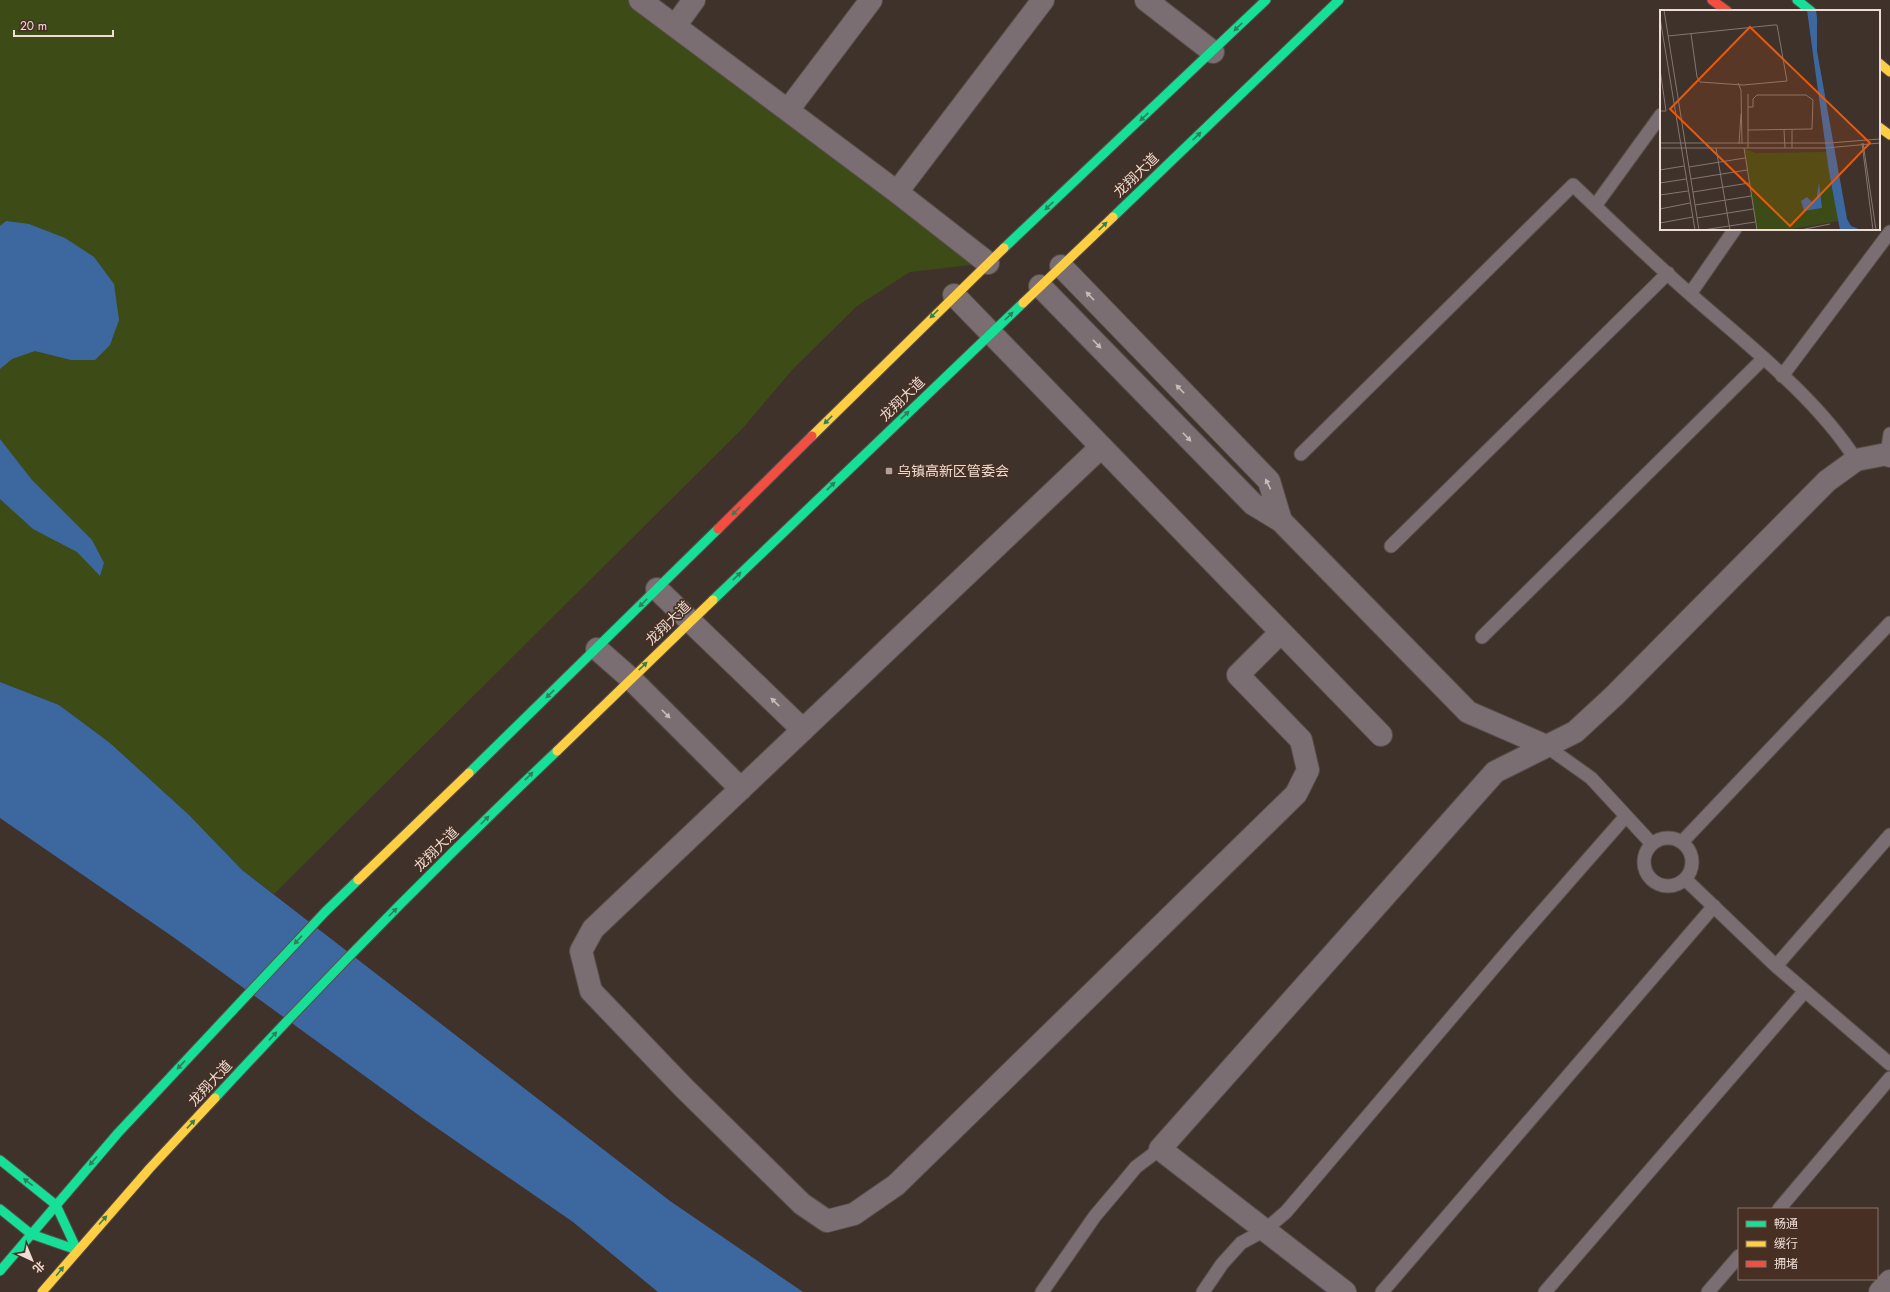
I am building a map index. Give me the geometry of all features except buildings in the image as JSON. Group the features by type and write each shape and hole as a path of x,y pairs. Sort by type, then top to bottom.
{"main road":[{"path":"0,1271 118,1133 325,912 597,649 954,295 1213,52 1266,0"},
{"name":"龙翔大道","path":"42,1292 77,1250 246,1064 502,803 630,678 1339,0"},
{"path":"1712,0 1726,10"},
{"path":"1797,0 1810,10"},
{"path":"1880,64 1890,72"},
{"path":"1880,128 1890,135"},
{"path":"0,1160 56,1205 77,1250"},
{"path":"0,1209 31,1234 77,1250"}],"street":[{"path":"640,0 897,192 988,263"},
{"path":"675,26 694,0"},
{"path":"788,110 871,0"},
{"path":"897,192 1043,0"},
{"path":"1146,0 1213,52"},
{"path":"1061,266 1269,481 1281,521"},
{"path":"1040,286 1252,504 1281,521 1468,712 1546,746"},
{"path":"954,295 1381,735"},
{"path":"1101,447 593,928 581,951 591,991 684,1088 802,1204 827,1221 854,1214 896,1185 1296,794 1308,770 1301,740 1238,675 1281,632"},
{"path":"1345,1292 1160,1149 1495,772 1575,732 1614,696 1827,481 1856,460 1889,448"},
{"path":"658,589 803,730"},
{"path":"597,649 630,678 741,788"},
{"path":"1880,1292 1890,1281"}],"lane":[{"path":"1595,206 1660,116"},
{"path":"1301,454 1573,185 1690,294 1764,358 1843,439 1856,460"},
{"path":"1690,294 1734,230"},
{"path":"1782,376 1890,232"},
{"path":"1391,546 1668,273"},
{"path":"1482,637 1764,358"},
{"path":"1682,842 1890,623"},
{"path":"1546,746 1591,778 1652,844"},
{"path":"1203,1292 1222,1264 1241,1243 1265,1230 1286,1212 1513,945 1626,816"},
{"path":"1776,966 1890,835"},
{"path":"1667,837 1675,838 1682,842 1692,856 1692,864 1685,878 1672,886 1656,884 1646,873 1644,865 1644,857 1652,844 1667,837"},
{"path":"1685,878 1776,966 1888,1057"},
{"path":"1382,1292 1714,906"},
{"path":"1545,1292 1805,991"},
{"path":"1780,1208 1890,1078"},
{"path":"1042,1292 1095,1216 1136,1167 1160,1149"},
{"path":"1708,1292 1738,1257"}],"green space":[{"path":"0,0 640,0 988,263 910,272 857,306 793,369 743,428 274,894 242,870 189,815 110,743 59,705 0,682"}],"water":[{"path":"6,221 29,224 65,238 94,257 114,284 119,320 110,345 95,360 71,360 35,351 12,359 0,369 0,226"},
{"path":"0,439 32,480 92,540 104,563 100,576 77,552 33,529 0,499"},
{"path":"0,682 59,705 110,743 189,815 242,870 670,1201 803,1292 658,1292 573,1222 424,1119 176,939 0,818"}],"traffic: fast":[{"path":"1004,248 1266,0"},
{"path":"1113,217 1339,0"},
{"path":"1797,0 1810,10"},
{"path":"713,600 1023,303"},
{"path":"469,773 718,529"},
{"path":"215,1098 298,1009 383,922 557,751"},
{"path":"0,1271 118,1133 325,912 358,880"},
{"path":"0,1160 56,1205 77,1250"},
{"path":"0,1209 31,1234 77,1250"}],"traffic: slow":[{"path":"1880,64 1890,72"},
{"path":"1880,128 1890,135"},
{"path":"1023,303 1113,217"},
{"path":"812,436 1004,248"},
{"path":"557,751 713,600"},
{"path":"358,880 469,773"},
{"path":"42,1292 150,1168 215,1098"}],"traffic: jam":[{"path":"1712,0 1726,10"},
{"path":"718,529 812,436"}],"place":[{"name":"乌镇高新区管委会","path":"889,471"}]}
